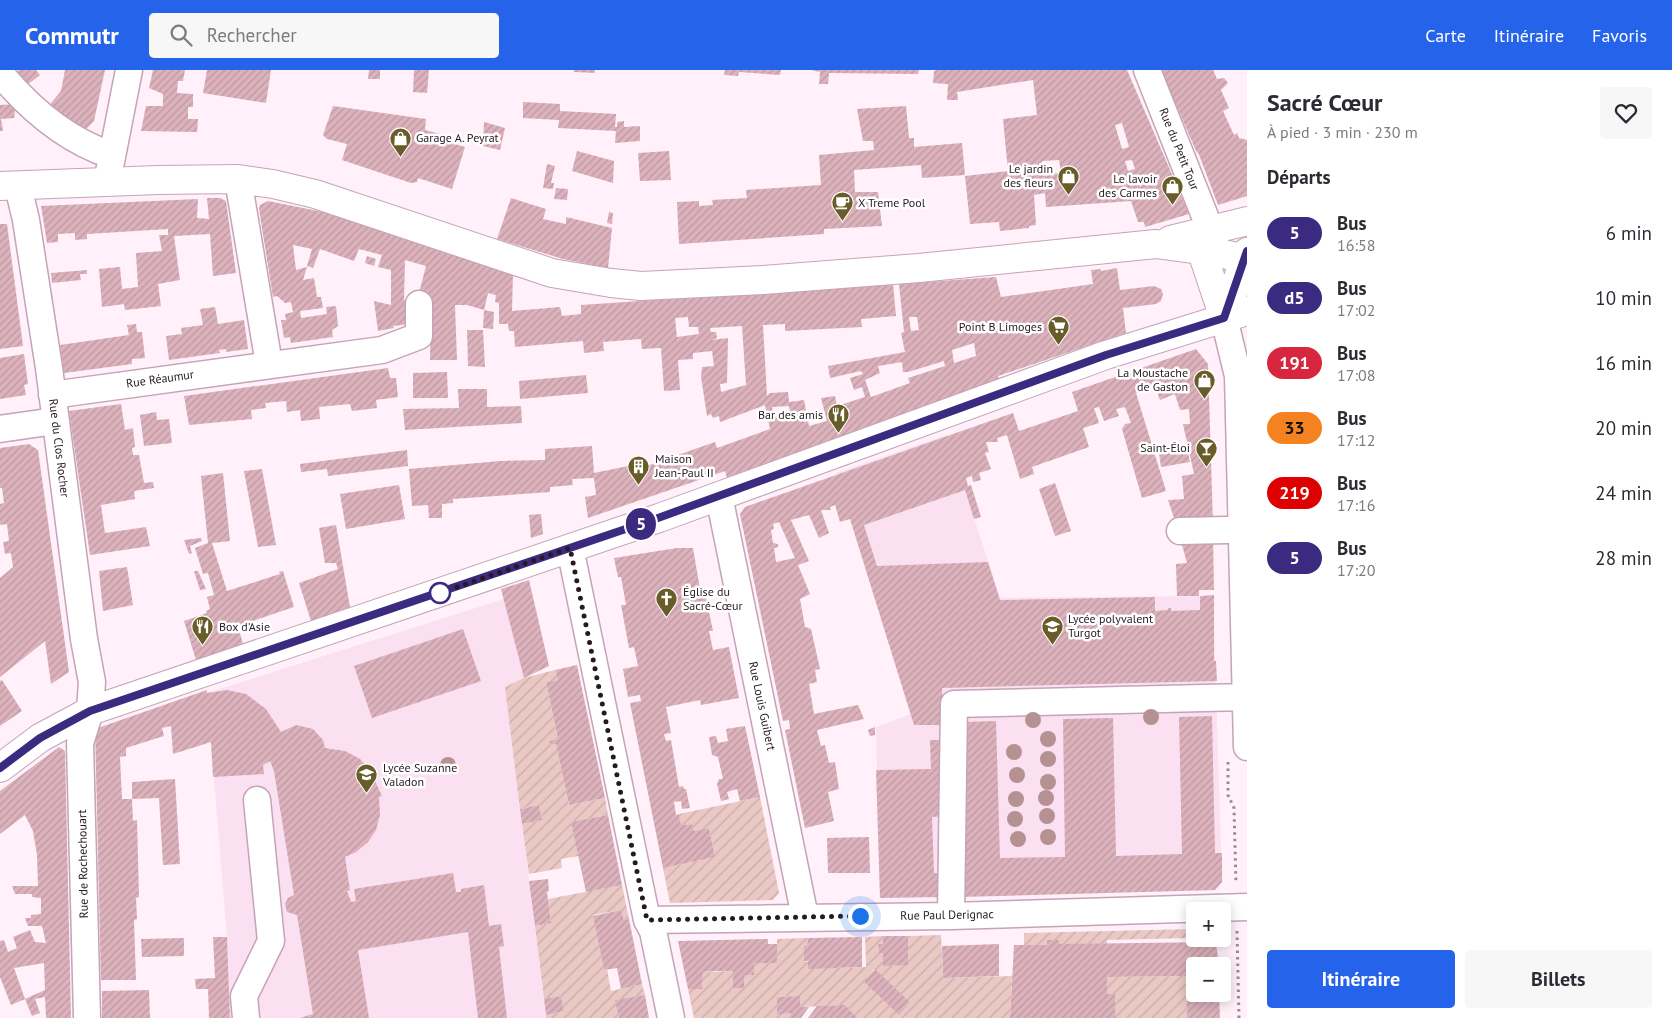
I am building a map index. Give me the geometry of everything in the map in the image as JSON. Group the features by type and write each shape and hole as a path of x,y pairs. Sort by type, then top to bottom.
{"main road":[{"path":"9,186 109,168 238,179 273,184 315,194 552,273 611,284 641,286 763,280 927,267 1205,239 1247,221"},
{"path":"0,768 40,738 90,711 719,496 1222,311 1246,256 1205,239"},
{"path":"1205,239 1222,311"}],"street":[{"path":"109,168 129,70"},
{"name":"Rue du Petit Tour","path":"1148,70 1205,239"},
{"path":"0,73 14,90 65,134 95,150 109,168"},
{"path":"238,179 269,364"},
{"name":"Rue du Clos Rocher","path":"9,186 26,220 52,395 84,639 92,682 90,711"},
{"name":"Rue Réaumur","path":"52,395 382,350 419,336 419,304"},
{"path":"1222,311 1238,376 1244,460 1247,747"},
{"path":"0,429 54,420"},
{"name":"Rue Louis Guibert","path":"719,496 805,916"},
{"path":"1180,532 1227,530"},
{"path":"570,548 647,920 653,931 671,1018"},
{"path":"951,916 954,704 1246,697"},
{"name":"Rue de Rochechouart","path":"87,1018 80,743 90,711"},
{"path":"246,1018 244,996 271,941 256,800"},
{"name":"Rue Paul Derignac","path":"647,920 805,916 1242,916"}],"path":[{"path":"1239,1018 1242,916"}],"shaded area":[{"name":"Lycée polyvalent Turgot","path":"947,435 1000,598 1213,596 1222,882 1215,890 880,897 876,727 911,714 836,473"},
{"name":"Lycée Suzanne Valadon","path":"504,599 524,678 510,724 546,1018 230,1018 227,937 207,693"},
{"path":"555,670 558,680 546,682 558,739 549,741 550,745 556,744 569,805 605,798 608,815 571,822 579,856 561,859 562,868 529,874 522,824 542,820 539,805 520,809 505,687 524,678"},
{"path":"760,797 779,893 773,900 670,903 663,868 715,857 709,828 694,831 692,824 681,825 679,814"},
{"path":"622,885 629,919 624,920 621,910 593,915 604,970 607,969 611,991 642,984 645,995 616,1000 619,1018 546,1018 546,1015 564,1011 561,996 544,999 535,926 551,923 548,899"},
{"path":"1186,929 1186,938 1107,940 1107,944 1059,944 1059,940 1047,940 1047,945 1024,945 1024,933"},
{"path":"941,935 943,978 1012,976 1010,1018 858,1018 845,1005 800,1007 800,996 777,997 777,1015 790,1013 791,1018 694,1018 688,989 702,989 703,972 733,971 733,988 744,988 744,975 754,975 754,963 777,962 777,939 808,938 807,946 804,946 804,961 837,968 866,967 865,937 882,936 883,944 878,944 879,953 883,953 883,966 908,964 908,936","holes":["874,969 910,1002 899,1014 864,982"]},
{"path":"1186,976 1187,1018 1115,1018 1115,994 1107,994 1107,977"}],"building":[{"path":"19,70 36,70 40,75 27,85 15,73"},
{"path":"65,70 105,70 94,121 87,128 81,129 48,107 61,91"},
{"path":"153,70 185,70 183,81 178,81 177,93 193,94 193,107 188,107 188,119 198,119 197,132 141,131 146,106 163,106 163,94 149,88"},
{"path":"207,70 271,70 266,103 203,93"},
{"path":"369,70 380,70 380,79 368,79"},
{"path":"414,70 429,70 427,93 413,92"},
{"path":"574,70 595,70 595,73 574,72"},
{"path":"725,70 781,70 780,75 739,72 738,76 724,75"},
{"path":"811,70 919,70 918,74 829,73 828,84 819,84 820,72"},
{"path":"1127,70 1189,214 1145,227 1144,222 1138,222 1131,201 1046,207 1045,193 1034,195 1036,225 1029,226 1029,228 1000,231 999,222 970,224 965,176 1008,171 1003,119 1037,115 1033,80 957,92 958,100 947,100 948,84 933,83 934,71","holes":["1122,123 1129,147 1122,149 1115,125","1059,160 1061,173 1043,174 1042,161","1132,160 1135,169 1128,171 1125,161"]},
{"path":"1161,70 1213,70 1217,79 1224,78 1228,83 1221,90 1229,108 1223,111 1234,135 1237,133 1239,138 1247,140 1247,196 1218,205 1198,152"},
{"path":"523,102 560,104 560,111 616,114 615,127 617,127 617,122 624,121 624,127 640,126 640,141 615,143 616,131 558,128 559,120 523,118"},
{"path":"16,104 14,118 1,119 3,131 0,131 0,105"},
{"path":"333,106 426,119 425,130 440,134 439,139 465,147 452,189 418,178 417,182 411,183 342,160 347,144 327,139 323,135"},
{"path":"906,106 909,138 914,138 914,147 962,143 965,175 922,178 921,165 854,170 855,192 878,192 882,226 824,229 824,234 679,244 677,202 699,201 699,206 713,205 712,200 747,198 746,190 821,185 819,155 874,150 873,141 863,141 857,109"},
{"path":"484,122 505,128 500,150 483,146"},
{"path":"577,151 614,161 613,183 572,171"},
{"path":"669,151 671,180 640,181 638,153"},
{"path":"547,164 555,166 551,183 554,183 553,189 543,188"},
{"path":"556,188 568,189 567,200 554,199"},
{"path":"207,198 220,198 226,201 236,273 213,276 210,234 174,236 180,280 158,284 161,306 125,310 124,304 102,307 99,269 120,267 122,289 138,287 136,253 162,251 159,235 168,235 168,229 87,234 87,239 75,240 75,233 58,234 58,242 47,243 41,206 198,199 197,218 209,219"},
{"path":"511,198 546,209 543,219 566,224 566,217 612,228 608,268 563,259 497,239"},
{"path":"268,201 323,212 513,274 512,311 560,307 562,316 581,314 581,305 893,284 896,316 861,319 862,327 785,331 785,324 763,325 767,396 770,393 788,392 789,402 804,400 809,426 827,421 821,398 835,396 837,406 865,397 862,387 854,390 850,378 863,374 861,371 830,378 828,366 905,352 901,333 904,332 899,284 996,277 1001,297 1093,284 1091,270 1101,269 1101,271 1117,268 1120,290 1154,286 1161,289 1163,294 1161,301 1156,304 1123,308 1126,333 998,376 1000,384 727,478 725,471 588,518 585,497 596,495 594,478 572,479 573,485 550,487 550,492 453,499 453,503 442,504 442,518 429,518 428,505 412,506 409,469 500,461 545,460 545,449 592,446 594,473 633,465 635,470 715,442 717,448 770,429 765,405 720,422 719,416 713,418 711,414 707,416 701,377 702,367 714,366 712,351 693,353 693,359 678,360 680,390 664,391 661,348 642,349 641,339 603,342 604,351 584,353 583,341 515,347 514,331 509,331 508,324 499,324 499,303 495,302 496,295 488,293 484,310 467,305 455,305 457,360 430,360 431,296 419,293 426,266 405,260 404,300 408,301 410,324 393,326 394,328 378,331 374,301 391,305 391,270 378,267 382,255 359,249 354,261 320,249 313,268 307,266 312,249 293,245 296,270 307,267 303,280 314,278 317,297 321,297 323,308 300,311 301,318 327,314 326,307 336,306 338,326 332,330 333,337 291,343 290,337 284,338 281,320 286,320 285,314 293,312 291,302 285,303 277,296 273,297 259,209 260,205","holes":["688,317 689,327 698,327 699,334 677,337 675,318","909,317 917,317 919,330 911,331","742,326 746,385 721,392 720,384 727,383 728,338 711,340 717,338 716,332 711,332 710,328","974,343 976,356 954,363 952,350","944,361 945,366 908,378 910,383 871,397 865,380 880,373 878,366 902,362 903,372 908,372","789,406 790,414 774,417 772,407"]},
{"path":"609,212 613,213 612,224 607,223"},
{"path":"0,224 7,224 23,346 0,349"},
{"path":"367,256 376,259 374,266 365,263"},
{"path":"87,270 87,274 80,274 81,280 52,283 51,273"},
{"path":"215,307 218,324 244,320 248,349 226,352 226,349 219,350 220,353 169,360 166,336 182,334 181,328 203,325 200,309"},
{"path":"484,310 494,312 493,329 483,328"},
{"path":"136,324 137,332 142,332 145,358 132,359 132,364 64,373 60,345 129,335 127,325"},
{"path":"467,330 483,330 485,367 468,366"},
{"path":"1196,349 1208,364 1213,525 1194,525 1194,517 1174,518 1168,500 1184,499 1182,476 1194,474 1183,424 1190,424 1189,409 1180,410 1175,394 1160,400 1155,386 1136,393 1166,491 1142,498 1122,429 1125,424 1131,423 1125,407 1116,409 1119,416 1104,421 1099,407 1094,408 1099,423 1083,428 1089,447 1032,467 1034,474 1020,479 1007,435 997,438 998,442 986,442 989,452 985,453 991,469 979,473 981,480 973,482 972,476 966,478 968,486 971,485 981,517 974,519 965,490 864,525 877,566 988,562 1000,600 1155,597 1155,611 1171,608 1171,611 1200,610 1200,596 1214,595 1214,661 1216,661 1217,681 942,688 943,725 914,725 850,519 840,522 835,505 830,507 831,510 821,510 829,533 819,538 809,515 791,520 809,561 798,565 810,594 800,599 805,627 811,629 820,669 815,670 817,682 809,684 814,714 858,705 864,719 817,730 821,746 825,745 829,763 835,762 839,789 828,792 834,821 805,828 785,730 790,729 789,720 783,721 740,514 745,507 1013,413 1019,431 1078,411 1072,392","holes":["779,522 795,558 776,562 774,548 778,547 778,544 773,543 771,530 774,529 773,524"]},
{"path":"24,354 28,384 24,385 26,395 0,399 0,358"},
{"path":"388,368 390,378 396,378 398,397 376,400 377,408 352,411 350,404 319,407 320,419 301,421 300,410 287,412 286,401 265,403 266,408 251,410 252,419 189,425 184,396"},
{"path":"447,372 448,398 413,398 413,373"},
{"path":"586,375 588,393 520,399 519,381"},
{"path":"458,389 487,389 487,407 521,406 522,423 405,430 403,409 459,408"},
{"path":"121,404 125,430 133,428 135,447 132,448 133,455 139,455 144,483 153,482 154,488 134,491 135,499 101,505 105,533 146,527 150,546 90,555 69,411"},
{"path":"156,412 157,420 169,419 172,443 144,446 140,415"},
{"path":"29,444 38,450 69,672 51,684 45,641 0,677 0,578 13,567 11,553 5,554 3,542 9,541 7,524 0,525 0,504 4,503 2,488 0,488 0,448"},
{"path":"1187,448 1190,462 1161,467 1159,453"},
{"path":"407,450 408,466 328,476 327,469 301,472 300,464"},
{"path":"262,469 276,545 258,547 244,471"},
{"path":"223,473 230,541 212,543 227,591 280,574 279,572 283,571 294,607 238,626 243,644 196,660 184,621 207,613 206,611 210,609 207,597 214,595 208,573 203,574 195,548 208,543 201,476"},
{"path":"1055,483 1071,531 1055,536 1039,489"},
{"path":"399,485 405,519 346,529 340,494"},
{"path":"541,514 543,534 531,538 529,515"},
{"path":"336,525 350,607 311,621 299,583 338,569 336,563 325,563 319,528"},
{"path":"1213,534 1214,590 1199,590 1199,596 1177,596 1176,564 1187,563 1182,545 1195,544 1195,535"},
{"path":"201,538 202,541 190,546 192,553 189,554 184,540"},
{"name":"Église du Sacré-Cœur","path":"677,548 693,548 700,589 704,588 713,631 709,631 713,650 729,647 739,698 701,705 700,700 666,707 671,733 664,734 666,741 671,740 679,787 683,786 686,789 690,808 682,809 681,801 674,802 676,815 679,814 681,825 692,824 694,831 709,828 715,857 663,868 630,703 641,701 640,695 628,697 623,669 638,666 634,647 629,648 621,605 626,605 621,577 618,577 614,558"},
{"path":"127,567 133,605 103,611 99,571"},
{"path":"194,571 198,571 206,589 200,590"},
{"path":"529,580 549,666 524,678 501,589"},
{"path":"463,629 481,681 372,718 354,666"},
{"path":"577,665 605,798 569,805 556,744 550,745 549,741 558,739 546,682 558,680 555,670"},
{"path":"2,680 22,711 0,726 0,681"},
{"path":"207,690 207,693 227,690 246,694 266,709 281,732 296,725 313,729 323,740 325,748 345,751 360,759 370,770 382,796 379,797 380,815 376,830 368,842 356,852 345,857 350,890 347,891 351,902 356,901 354,889 453,873 456,892 461,892 461,889 484,885 489,926 501,924 504,946 499,947 507,1018 478,1018 468,932 358,950 369,1018 300,1018 313,1014 297,915 287,912 285,904 288,898 294,895 274,771 270,761 263,765 264,774 213,777 211,742 173,754 171,726 162,728 164,736 126,748 126,756 120,757 122,799 132,799 133,821 137,820 139,897 136,898 137,919 134,920 136,980 101,980 95,729"},
{"path":"1212,716 1215,853 1222,853 1222,882 1215,890 960,897 958,859 966,860 963,722 996,721 1000,858 1065,857 1063,719 1113,718 1116,856 1182,854 1179,717"},
{"path":"745,726 760,797 740,801 737,789 727,792 729,799 721,801 717,784 719,779 723,779 718,757 712,755 709,737 716,736 718,743 728,741 726,729"},
{"path":"875,727 875,735 870,736 868,730"},
{"path":"930,740 943,740 945,816 932,817 934,873 944,874 945,897 880,898 876,770 931,769"},
{"path":"59,747 65,751 71,1018 46,1018 45,997 35,999 40,1013 32,1016 25,999 11,1005 0,977 0,941 4,940 8,952 17,948 13,937 30,930 35,942 46,943 42,926 28,926 25,918 41,914 41,898 32,897 32,894 15,894 12,886 38,886 37,855 33,831 25,815 0,834 0,791","holes":["44,963 45,990 25,999 14,968"]},
{"path":"175,779 180,864 163,865 159,798 132,799 132,782"},
{"path":"539,805 542,820 522,824 520,809"},
{"path":"608,815 622,885 586,892 571,822"},
{"path":"869,837 870,873 828,873 827,838"},
{"path":"548,879 549,891 547,892 551,923 535,926 529,881"},
{"path":"621,910 624,920 629,919 642,984 621,989 617,968 604,970 593,916"},
{"path":"882,936 908,936 908,965 883,966 883,953 879,953 878,944 883,944"},
{"path":"213,937 227,937 230,1018 209,1018 208,989 196,989 195,979 215,978"},
{"path":"862,937 862,967 808,969 808,961 804,961 804,946 807,946 808,938"},
{"path":"184,938 184,956 142,957 141,939"},
{"path":"768,939 768,944 777,944 777,963 754,963 754,975 744,975 744,988 733,988 733,971 715,971 703,972 702,989 688,989 678,941"},
{"path":"1047,940 1059,940 1059,944 1186,942 1186,947 1217,947 1218,957 1186,957 1186,976 1107,977 1107,994 1115,994 1115,1018 1010,1018 1014,945 1047,945"},
{"path":"999,944 999,976 943,978 942,946"},
{"path":"875,969 910,1002 899,1015 864,982"},
{"path":"149,990 150,1018 102,1018 102,991"},
{"path":"645,995 649,1018 619,1018 615,1000"},
{"path":"561,996 564,1011 546,1015 544,999"},
{"path":"800,996 800,1007 809,1007 801,1018 791,1018 790,1013 777,1015 777,997"},
{"path":"1187,1002 1219,1002 1220,1018 1187,1018"},
{"path":"845,1005 858,1018 808,1018 817,1006"}],"bus line":[{"name":"5","path":"0,768 40,738 90,711 344,627 658,518 1106,355 1224,318 1247,251"}],"place":[{"name":"Garage A. Peyrat","path":"400,157"},
{"name":"Le jardin des fleurs","path":"1069,195"},
{"name":"Le lavoir des Carmes","path":"1173,205"},
{"name":"X Treme Pool","path":"842,222"},
{"name":"Point B Limoges","path":"1058,346"},
{"name":"La Moustache de Gaston","path":"1204,399"},
{"name":"Bar des amis","path":"839,434"},
{"name":"Saint-Éloi","path":"1206,467"},
{"name":"Maison Jean-Paul II","path":"639,485"},
{"name":"Église du Sacré-Cœur","path":"667,618"},
{"name":"Lycée polyvalent Turgot","path":"1052,645"},
{"name":"Box d'Asie","path":"203,646"},
{"name":"Lycée Suzanne Valadon","path":"367,794"}],"route":[{"path":"440,593 570,548 647,920 860,916"}]}
